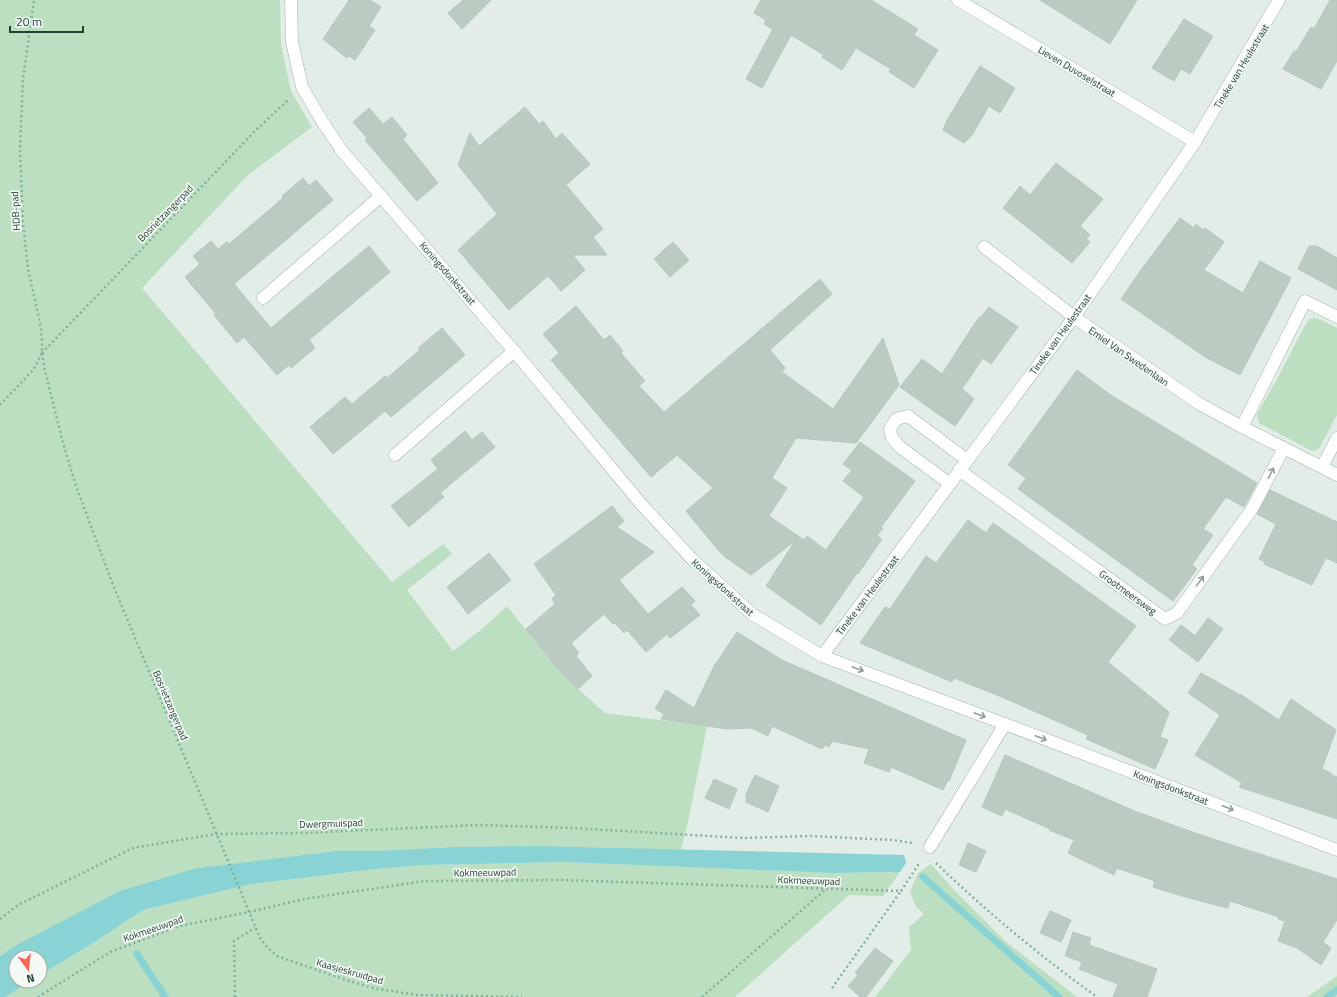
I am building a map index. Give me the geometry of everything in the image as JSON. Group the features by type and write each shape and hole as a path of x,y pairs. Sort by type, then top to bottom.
{"street":[{"name":"Koningsdonkstraat","path":"291,0 292,42 302,87 342,151 514,351 642,505 693,560 752,614 822,656 1337,850"},
{"name":"Lieven Duvoselstraat","path":"958,0 1195,142"},
{"name":"Tineke van Heulestraat","path":"822,656 1074,317 1195,142 1279,0"},
{"path":"263,298 381,196"},
{"name":"Emiel Van Swedenlaan","path":"984,247 1074,317 1198,403 1337,475"},
{"path":"1242,427 1305,301 1337,317"},
{"path":"395,455 514,351"},
{"path":"950,484 900,447 892,438 890,429 896,419 908,416 967,460"},
{"path":"1322,467 1337,438"},
{"name":"Grootmeersweg","path":"959,470 1165,619 1177,613 1252,509 1284,448"},
{"path":"928,850 1005,724"}],"path":[{"name":"HDB-pad","path":"34,0 23,79 20,148 23,223 28,269 40,323 45,371 63,443 76,486 112,581"},
{"name":"Bosrietzangerpad","path":"42,353 255,131 302,87"},
{"path":"0,405 34,369 42,353"},
{"name":"Bosrietzangerpad","path":"112,581 227,858"},
{"name":"Dwergmuispad","path":"0,919 18,905 132,848 216,834 303,833 479,825 572,828 743,838 810,836 893,840 928,850"},
{"path":"832,988 901,891 928,850 954,880 1014,934 1056,968 1097,997"},
{"name":"Kaasjeskruidpad","path":"227,858 260,938 266,947 277,956 343,980 373,988 417,995 522,997"},
{"name":"Kokmeeuwpad","path":"38,997 110,952 180,926 304,899 425,881 560,880 901,891"},
{"path":"702,997 826,889"},
{"path":"235,997 234,941 255,928"}],"green space":[{"path":"0,0 280,0 281,45 291,91 312,127 248,175 142,288 392,582 443,544 452,554 407,590 453,651 482,629 507,606 549,659 578,689 605,713 707,726 681,850 538,846 336,851 197,868 8,949 8,951 0,956"},
{"path":"1314,318 1337,328 1337,415 1319,449 1312,451 1259,423 1257,414 1307,322"},
{"path":"563,862 833,873 900,872 883,896 849,895 735,997 5,997 18,989 48,989 48,970 95,942 143,910 251,884 376,869 425,865"},
{"path":"931,864 955,891 1005,941 1077,997 875,997 911,950 909,927 924,914 915,905 910,891 918,873"},
{"path":"1337,976 1337,997 1307,997"}],"water":[{"path":"538,846 904,855 906,863 900,872 833,873 563,862 425,865 376,869 251,884 143,910 95,942 48,970 48,949 10,949 120,891 197,868 336,851 376,851 452,847"},
{"path":"8,951 8,989 18,989 5,997 0,997 0,956"}],"building":[{"path":"349,0 370,0 381,7 369,26 375,30 355,60 349,56 347,58 323,39"},
{"path":"463,0 491,0 462,29 448,13"},
{"path":"761,0 871,0 918,29 914,35 938,50 914,88 889,72 891,69 856,48 842,70 822,57 824,55 791,35 762,88 746,79 773,29 764,24 766,20 754,13"},
{"path":"1040,0 1137,0 1110,44"},
{"path":"1330,0 1337,0 1337,61 1321,89 1283,69 1294,51 1296,52 1311,27 1314,29"},
{"path":"1184,19 1213,36 1190,74 1181,69 1174,81 1152,68"},
{"path":"980,66 1015,88 1000,113 989,106 972,135 964,143 943,130 947,120"},
{"path":"525,107 539,124 543,121 556,139 562,133 590,164 566,185 603,229 593,237 607,255 573,255 585,270 561,291 548,276 509,310 458,250 497,214 458,165 470,133 479,146"},
{"path":"369,108 383,124 392,117 407,135 403,139 438,183 417,201 365,140 367,138 353,122"},
{"path":"1056,163 1103,199 1080,226 1090,235 1086,239 1090,242 1072,263 1003,208 1020,186 1030,195"},
{"path":"303,178 309,186 316,180 333,200 234,284 271,328 369,246 390,272 309,340 315,348 291,368 289,365 277,375 244,337 237,343 214,315 216,314 185,277 200,264 193,256 211,241 218,249 227,242 229,244 283,198 282,196"},
{"path":"1180,218 1194,228 1196,224 1203,230 1205,228 1224,242 1204,270 1243,293 1260,261 1291,278 1240,375 1205,357 1121,299"},
{"path":"673,242 689,260 670,277 654,259"},
{"path":"1309,246 1317,246 1337,258 1337,290 1298,269"},
{"path":"820,279 832,294 770,350 785,368 782,372 833,409 883,338 899,385 856,443 796,438 772,478 787,488 769,516 804,540 807,536 826,550 864,497 843,481 852,470 843,464 860,442 915,481 881,527 883,528 877,536 882,539 821,625 766,586 795,541 751,575 725,557 686,511 713,488 677,455 651,477 551,360 559,353 543,334 576,306 604,340 610,335 623,351 621,353 645,381 639,386 664,412"},
{"path":"989,307 1018,327 991,364 983,358 962,389 974,399 955,426 900,387 922,359 942,374 979,317 980,318"},
{"path":"442,328 465,355 391,417 385,411 333,454 310,427 345,397 352,404 385,376 387,378 420,350 418,348"},
{"path":"1077,370 1112,396 1257,483 1244,507 1226,497 1203,529 1213,535 1192,565 1197,569 1173,601 1018,489 1026,478 1008,465"},
{"path":"465,431 472,440 482,432 495,447 440,493 444,497 409,527 391,506 438,469 431,460"},
{"path":"1270,490 1337,522 1337,563 1326,558 1312,585 1264,564 1265,562 1259,559 1276,524 1257,514"},
{"path":"612,506 624,521 617,527 654,552 619,580 648,614 682,587 695,601 691,605 700,615 670,638 667,634 646,652 627,630 624,633 604,614 571,643 579,653 576,656 592,676 578,689 552,662 526,629 555,604 552,599 556,595 534,564"},
{"path":"968,520 986,533 993,523 1136,626 1108,662 1169,712 1160,737 1168,740 1155,769 1086,739 1088,735 1004,698 954,678 952,682 860,643 885,607 890,609 926,556 936,563"},
{"path":"489,553 511,580 468,614 447,587"},
{"path":"1208,618 1223,629 1198,662 1169,640 1181,625 1195,636"},
{"path":"737,632 782,660 966,740 949,781 948,780 943,790 891,767 889,772 864,763 869,749 832,741 829,747 825,745 822,749 772,726 768,736 751,728 727,729 661,719 664,714 655,709 666,690 694,708 715,664"},
{"path":"1201,673 1240,694 1279,720 1291,699 1336,730 1322,769 1337,777 1337,819 1239,787 1242,783 1195,755 1220,715 1188,693"},
{"path":"1005,755 1137,812 1195,833 1337,879 1337,920 1323,942 1331,948 1321,965 1297,948 1278,941 1285,921 1278,919 1279,917 1230,901 1228,908 1185,897 1153,887 1155,881 1117,868 1114,875 1068,853 1074,840 1005,809 1002,816 982,807"},
{"path":"755,775 779,786 768,812 746,802 746,794"},
{"path":"714,779 737,789 729,809 705,798"},
{"path":"968,843 986,851 976,872 959,865"},
{"path":"1050,911 1071,920 1061,942 1040,933"},
{"path":"1073,932 1091,938 1089,945 1157,969 1147,997 1113,997 1118,984 1079,969 1082,962 1065,956"},
{"path":"875,948 893,961 866,997 860,997 848,986 858,975 855,973"}],"waterway":[{"path":"923,877 1059,997"},
{"path":"137,954 165,997"},
{"path":"1327,997 1337,990"}]}
